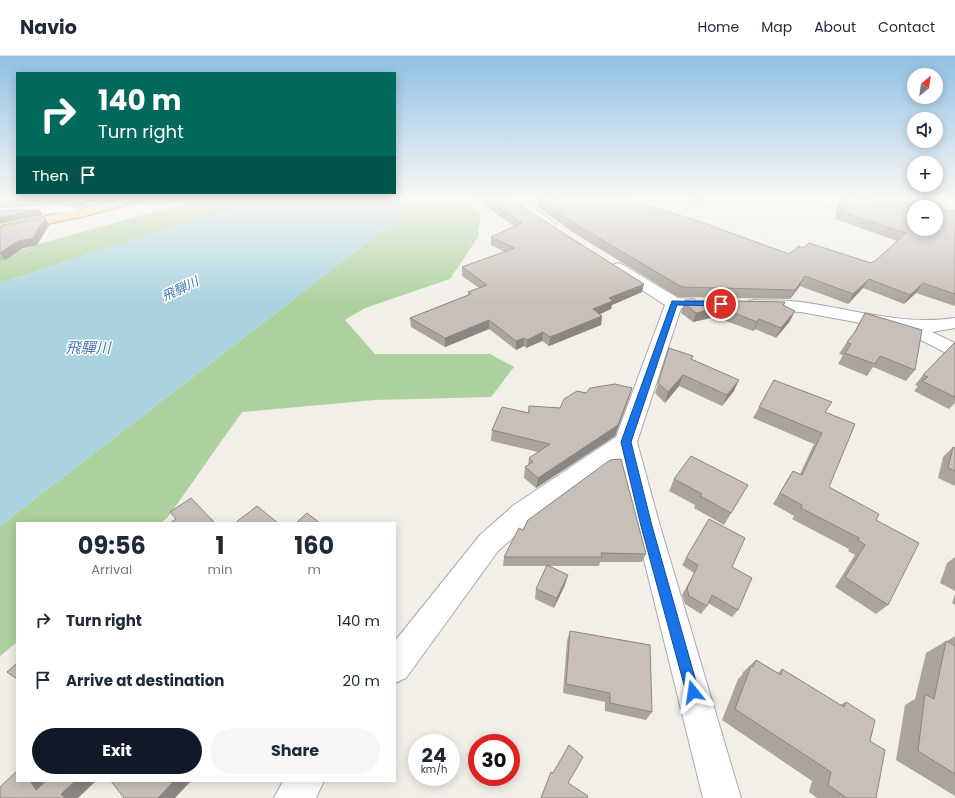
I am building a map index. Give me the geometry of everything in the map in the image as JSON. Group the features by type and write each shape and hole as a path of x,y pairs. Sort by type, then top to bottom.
{"street":[{"path":"608,262 674,303 705,304"},
{"path":"674,303 626,442 649,533 722,798"},
{"path":"736,305 799,306 906,326 938,327 955,323"},
{"path":"906,326 955,350"},
{"path":"396,666 489,544 534,505 626,442"},
{"path":"293,798 305,782"}],"green space":[{"path":"80,233 154,233 0,283 0,257"},
{"path":"380,233 479,233 478,237 450,279 365,308 345,320 375,354 490,354 514,367 491,397 375,400 242,412 168,517 162,522 16,522 16,643 0,656 0,526"}],"water":[{"name":"飛驒川","path":"154,233 380,233 0,526 0,283"}],"building":[{"path":"0,233 36,233 33,238 18,241 0,253"},
{"path":"501,233 562,233 644,284 609,298 613,301 593,309 602,316 550,337 543,332 527,340 524,338 516,341 489,320 445,338 410,318 471,294 468,292 487,285 462,267 515,248 491,237"},
{"path":"590,233 730,233 789,254 799,246 803,248 809,243 871,263 905,233 907,233 907,236 943,236 943,233 955,233 955,294 923,283 910,295 869,279 853,294 805,276 795,290 682,287"},
{"path":"685,300 785,302 783,305 795,311 781,328 759,319 757,322 719,307 696,313 684,303"},
{"path":"865,313 922,330 915,370 880,356 875,364 845,353 851,344 847,342 855,332"},
{"path":"954,343 955,397 922,381 928,377 923,375"},
{"path":"669,348 693,356 691,359 739,380 727,395 683,375 668,392 658,383"},
{"path":"774,380 832,402 825,412 855,424 829,487 879,514 876,520 919,543 888,605 845,577 865,545 858,540 859,538 801,508 802,505 780,493 793,471 802,475 822,433 759,407"},
{"path":"615,384 632,388 618,425 538,478 525,467 533,462 529,458 550,444 492,430 502,407 529,413 529,406 560,408 564,399 577,391 586,393 590,388"},
{"path":"953,447 955,448 955,471 948,468"},
{"path":"691,456 748,485 731,513 700,496 702,494 674,479"},
{"path":"621,459 646,554 601,553 602,557 504,557 519,528 523,530 528,520 610,460"},
{"path":"191,498 214,522 172,522 176,519 170,512"},
{"path":"257,506 277,522 236,522"},
{"path":"307,513 319,522 297,522"},
{"path":"709,519 745,538 732,567 752,578 738,610 712,595 707,606 689,596 687,588 698,565 686,558"},
{"path":"547,565 568,575 557,598 536,589"},
{"path":"570,631 650,645 652,712 610,703 610,693 566,684"},
{"path":"946,641 955,646 955,774 918,751 925,694 934,699"},
{"path":"756,660 781,675 782,669 844,707 846,702 875,720 870,741 885,750 876,798 847,798 828,785 831,772 735,709 751,666 753,667"},
{"path":"16,664 16,678 7,672"},
{"path":"569,745 583,757 568,783 588,796 587,798 541,798 551,772 553,773"},
{"path":"16,772 16,782 31,782 36,790 45,782 74,782 61,794 65,798 0,798 0,787"},
{"path":"112,782 173,782 158,798 124,798"}],"route":[{"path":"693,692 647,526 626,442 674,303 721,304"}],"water label":[{"name":"飛騨川","path":"180,289"}]}
